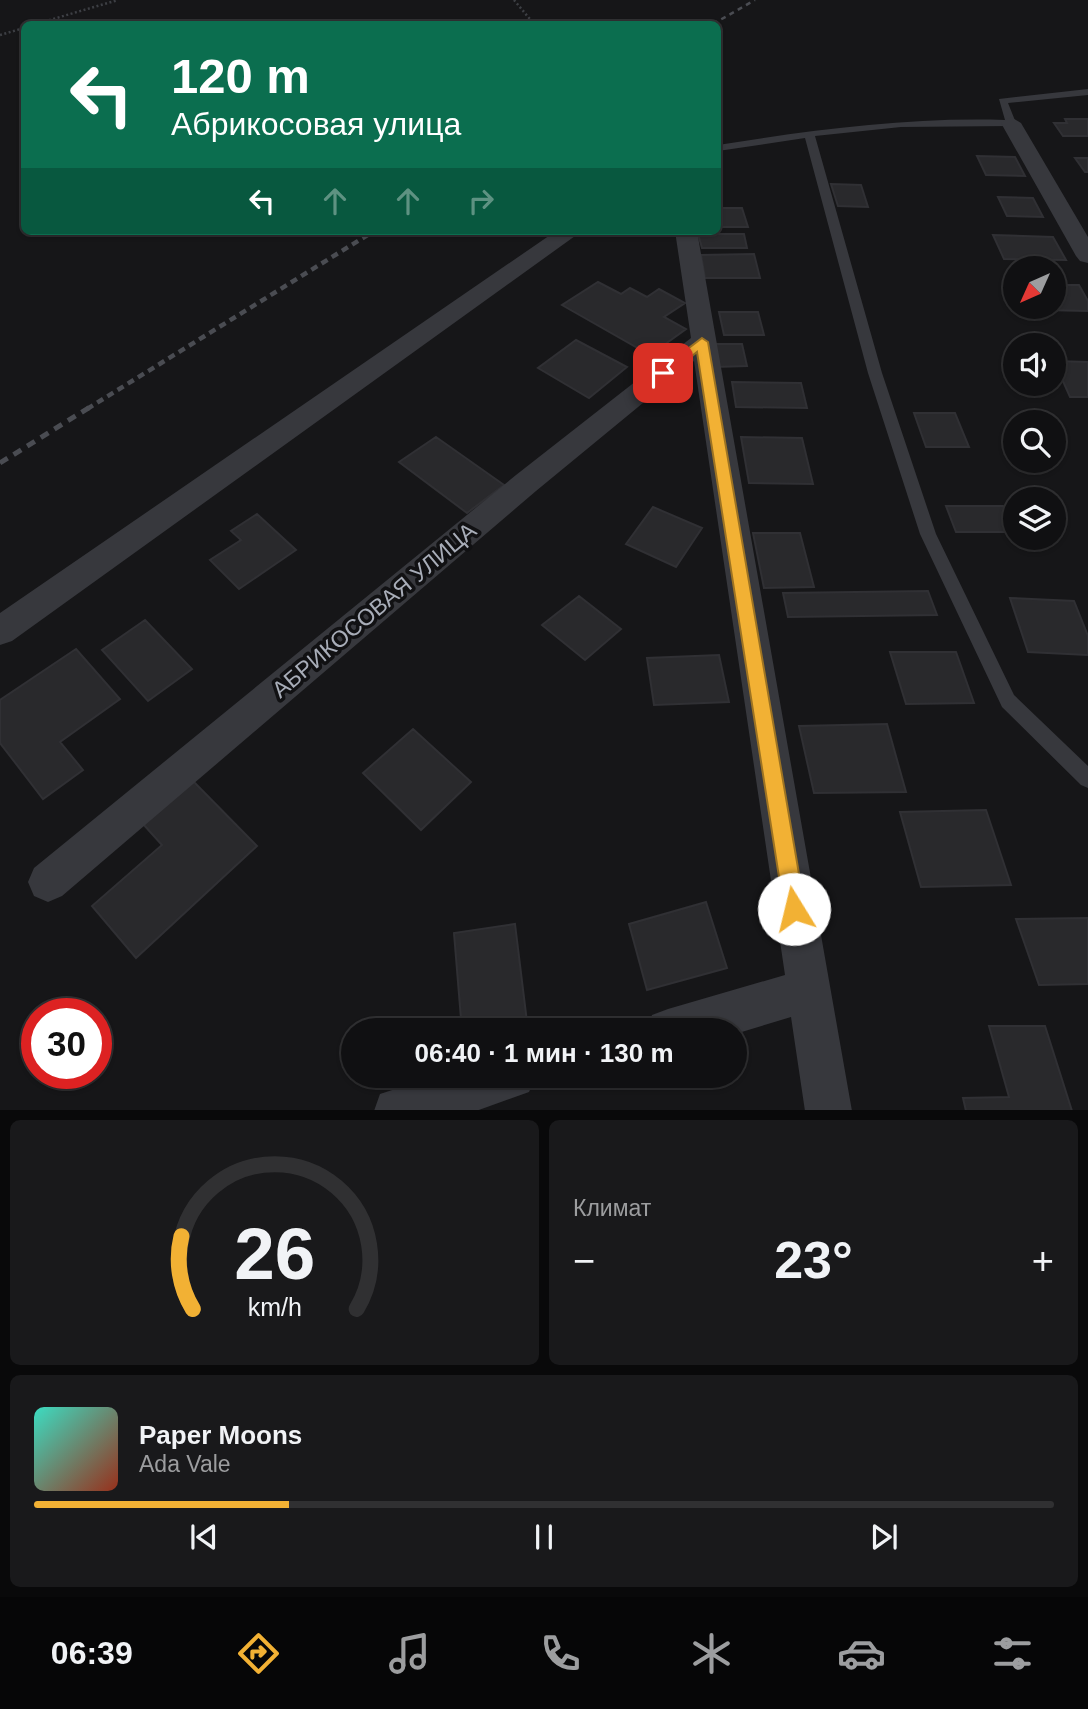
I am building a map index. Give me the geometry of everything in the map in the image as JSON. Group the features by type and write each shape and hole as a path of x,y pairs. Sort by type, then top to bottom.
{"street":[{"path":"1011,123 1088,256"},
{"path":"0,631 565,235"},
{"path":"687,235 829,1110"},
{"name":"АБРИКОСОВАЯ УЛИЦА","path":"48,883 526,483 702,342"},
{"path":"711,1018 808,989"},
{"path":"400,1110 473,1088"}],"lane":[{"path":"721,148 809,133 973,121 1011,123 1002,101 1088,92"},
{"path":"809,133 875,373 928,534 1008,701 1088,779"}],"path":[{"path":"46,21 118,0"},
{"path":"514,0 532,21"},
{"path":"0,35 21,29"}],"building":[{"path":"1065,119 1088,119 1088,136 1063,136 1054,123 1067,123"},
{"path":"977,156 1015,157 1025,176 986,175"},
{"path":"1075,158 1088,158 1088,172 1085,172"},
{"path":"831,184 861,185 868,207 838,206"},
{"path":"998,197 1033,198 1043,217 1007,216"},
{"path":"721,208 742,208 748,227 721,227"},
{"path":"744,234 747,248 702,248 698,235"},
{"path":"993,235 1053,237 1064,256 1003,256"},
{"path":"754,254 760,278 705,278 701,255"},
{"path":"598,282 621,294 630,288 647,297 659,289 685,303 664,317 686,329 650,355 562,305"},
{"path":"1066,285 1079,285 1088,301 1088,311 1066,310"},
{"path":"719,312 758,312 764,335 724,335"},
{"path":"576,340 627,367 589,398 538,368"},
{"path":"710,344 742,344 747,366 714,367"},
{"path":"1066,361 1088,362 1088,397 1070,397 1066,388"},
{"path":"732,382 801,383 807,408 736,407"},
{"path":"914,413 955,413 969,447 926,447"},
{"path":"436,437 504,485 467,513 399,462"},
{"path":"741,437 802,438 813,484 749,483"},
{"path":"946,506 1003,506 1003,532 956,532"},
{"path":"653,507 702,528 676,567 626,544"},
{"path":"257,514 296,550 239,589 210,560 241,540 231,531"},
{"path":"753,533 800,533 814,587 764,588"},
{"path":"928,591 937,615 788,617 783,593"},
{"path":"579,596 621,629 585,660 542,625"},
{"path":"1010,598 1074,601 1088,636 1088,655 1028,652"},
{"path":"145,620 192,669 148,701 102,650"},
{"path":"76,649 120,699 60,742 83,770 43,799 0,743 0,700"},
{"path":"890,652 956,652 974,703 906,704"},
{"path":"719,655 729,702 654,705 647,658"},
{"path":"887,724 906,792 814,793 799,726"},
{"path":"413,729 471,782 421,830 363,773"},
{"path":"193,781 257,846 136,958 92,906 162,845 143,824"},
{"path":"986,810 1011,885 921,887 900,812"},
{"path":"706,902 727,968 647,990 629,924"},
{"path":"1088,918 1088,984 1039,985 1016,919"},
{"path":"515,924 527,1018 461,1018 454,933"},
{"path":"989,1026 1045,1026 1072,1110 966,1110 963,1098 1009,1097"}],"railway":[{"path":"718,21 755,0"},
{"path":"87,409 368,235"},
{"path":"0,463 90,407"}],"route":[{"path":"663,373 702,342 794,909"}]}
